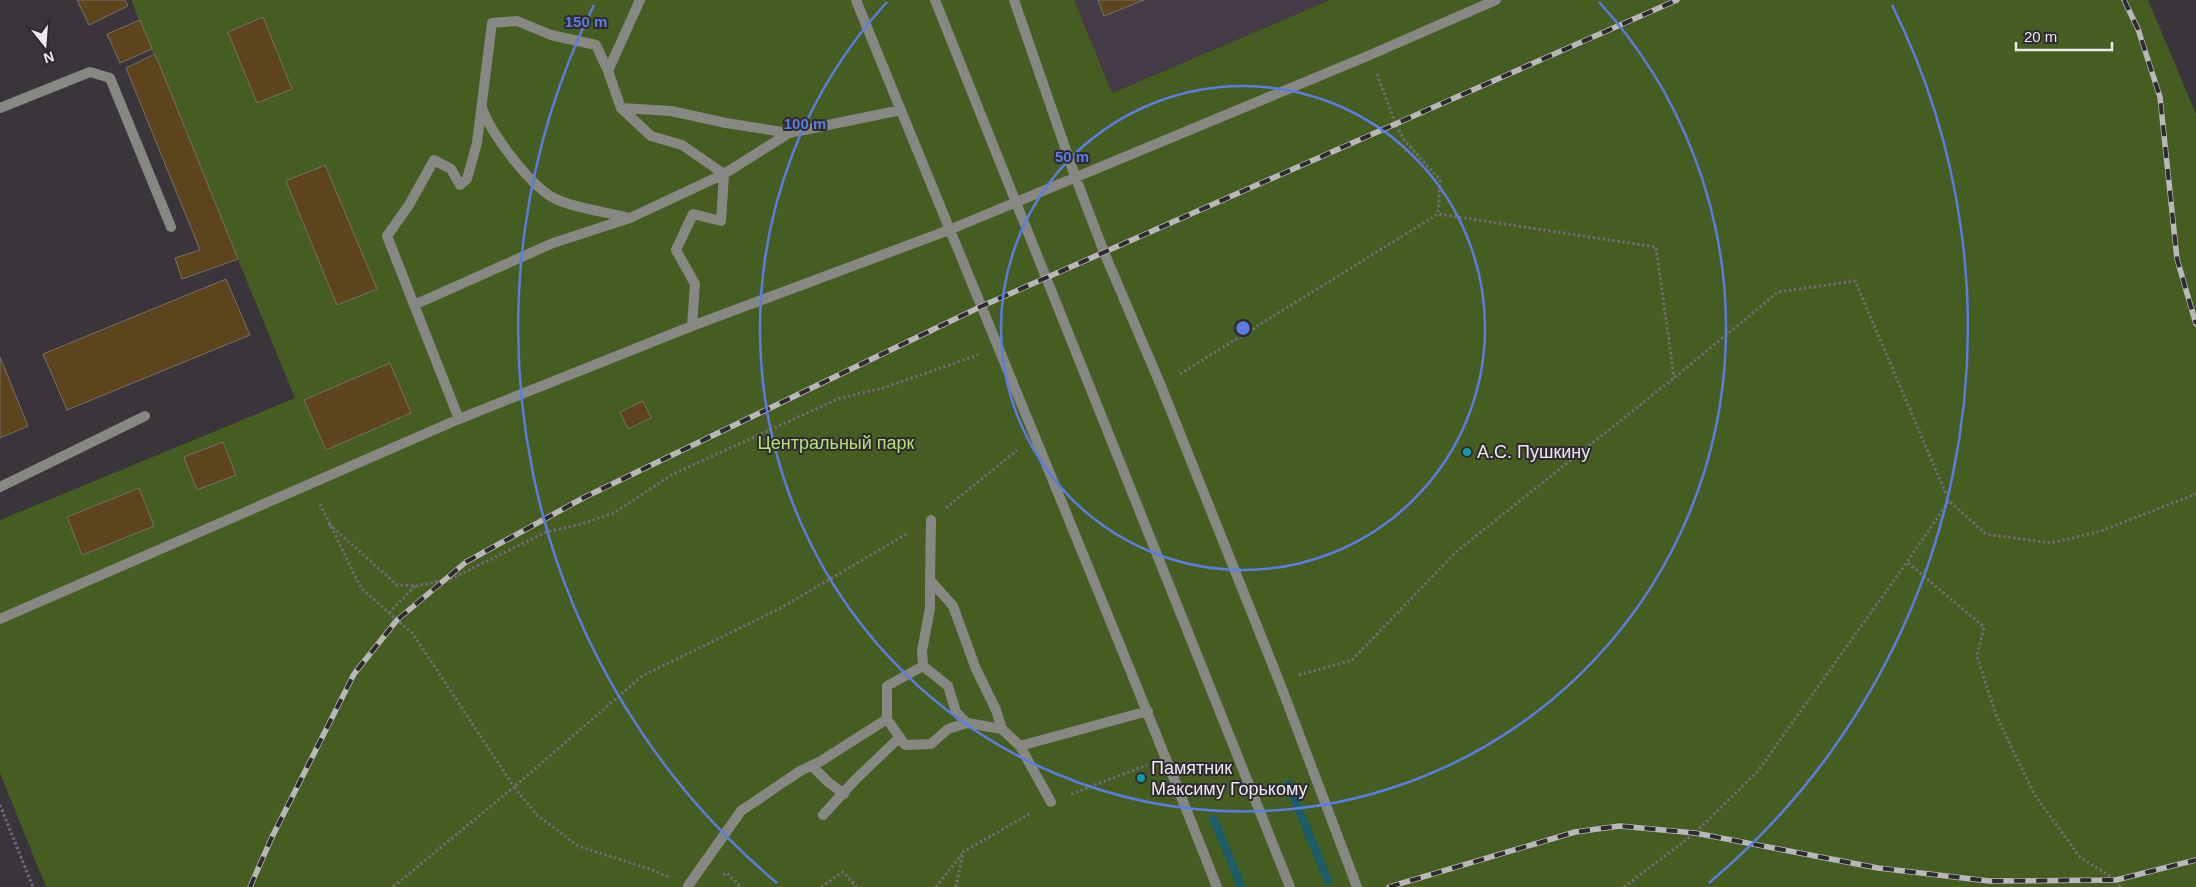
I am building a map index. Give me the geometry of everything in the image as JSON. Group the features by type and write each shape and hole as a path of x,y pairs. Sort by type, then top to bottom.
{"street":[{"path":"608,71 640,0"},
{"path":"856,0 1148,711 1217,887"},
{"path":"935,0 1290,887"},
{"path":"1014,0 1075,176 1104,252 1161,386 1279,681 1357,887"},
{"path":"0,618 312,485 459,419 692,326 949,230 1075,176 1370,56 1496,0"},
{"path":"459,419 387,236 409,205 434,160 451,169 460,184 467,179 477,143 492,23 517,21 551,35 596,45 608,71 621,108 650,136 682,145 724,174"},
{"path":"0,108 90,72 110,78 171,227"},
{"path":"482,103 485,118 518,166 556,200 630,218"},
{"path":"621,108 671,111 726,123 789,133 901,110"},
{"path":"414,305 553,243 630,218 724,174 789,133"},
{"path":"692,326 695,284 676,250 693,214 721,221 724,174"},
{"path":"0,487 145,416"},
{"path":"931,520 930,608 922,651 923,666 948,686 956,712 967,723"},
{"path":"930,580 953,606 976,669 996,710 1002,729 1020,746 1051,802"},
{"path":"923,666 887,686 888,720 905,745 931,744 948,729 967,723 1002,729"},
{"path":"1020,746 1148,711"},
{"path":"688,886 741,812 800,771 812,766 888,720"},
{"path":"823,815 832,803 844,794 856,779 900,737"},
{"path":"812,766 828,782 844,794"}],"path":[{"path":"1370,56 1396,125 1406,141 1440,180 1438,214"},
{"path":"1161,386 1438,214 1656,247 1674,378"},
{"path":"1279,681 1352,660 1457,551 1674,378 1778,292 1855,281 1949,501 1986,534 2051,543 2101,532 2196,494"},
{"path":"330,524 397,585 416,586 453,578 546,532 582,524 614,513 673,474 840,398 883,388 955,364 998,346"},
{"path":"393,887 514,787 642,676 779,609 931,520 1034,437"},
{"path":"312,485 361,588 413,634 514,787 537,815 578,846 650,869 688,886 727,873 741,887"},
{"path":"1624,887 1695,833 1758,771 1908,562 1949,501"},
{"path":"1908,562 1984,627 1977,656 1996,715 2034,794 2080,857 2116,880 2120,887"},
{"path":"389,613 416,586"},
{"path":"0,805 33,887"},
{"path":"936,887 963,852"},
{"path":"820,887 844,872 857,887"}],"shaded area":[{"path":"1074,0 1330,0 1111,93"}],"green space":[{"name":"Центральный парк","path":"131,0 1074,0 1112,93 1330,0 2148,0 2196,114 2196,887 46,887 0,773 0,520 295,398"}],"water":[{"path":"1291,779 1333,882 1325,885 1283,782"},
{"path":"1216,814 1246,887 1237,887 1208,817"}],"building":[{"path":"77,0 125,0 128,6 89,25"},
{"path":"1098,0 1144,0 1104,16"},
{"path":"263,17 292,89 257,103 228,32"},
{"path":"140,20 152,49 120,63 107,34"},
{"path":"155,54 238,259 182,279 175,258 200,250 126,68"},
{"path":"325,165 377,289 337,305 286,181"},
{"path":"226,279 250,335 67,410 43,354"},
{"path":"0,357 28,426 0,438"},
{"path":"390,363 411,413 326,450 304,400"},
{"path":"643,401 651,418 628,429 620,412"},
{"path":"223,442 236,475 197,490 184,457"},
{"path":"139,488 154,526 82,555 67,517"}],"railway":[{"path":"250,887 272,837 354,674 397,620 466,562 585,497 982,306 1677,0"},
{"path":"2124,0 2138,29 2160,97 2177,259 2196,324"},
{"path":"1389,887 1575,832 1620,826 1695,833 1878,868 1989,881 2116,880 2196,860"}],"place":[{"name":"А.С. Пушкину","path":"1467,452"},
{"name":"Памятник Максиму Горькому","path":"1141,778"}]}
